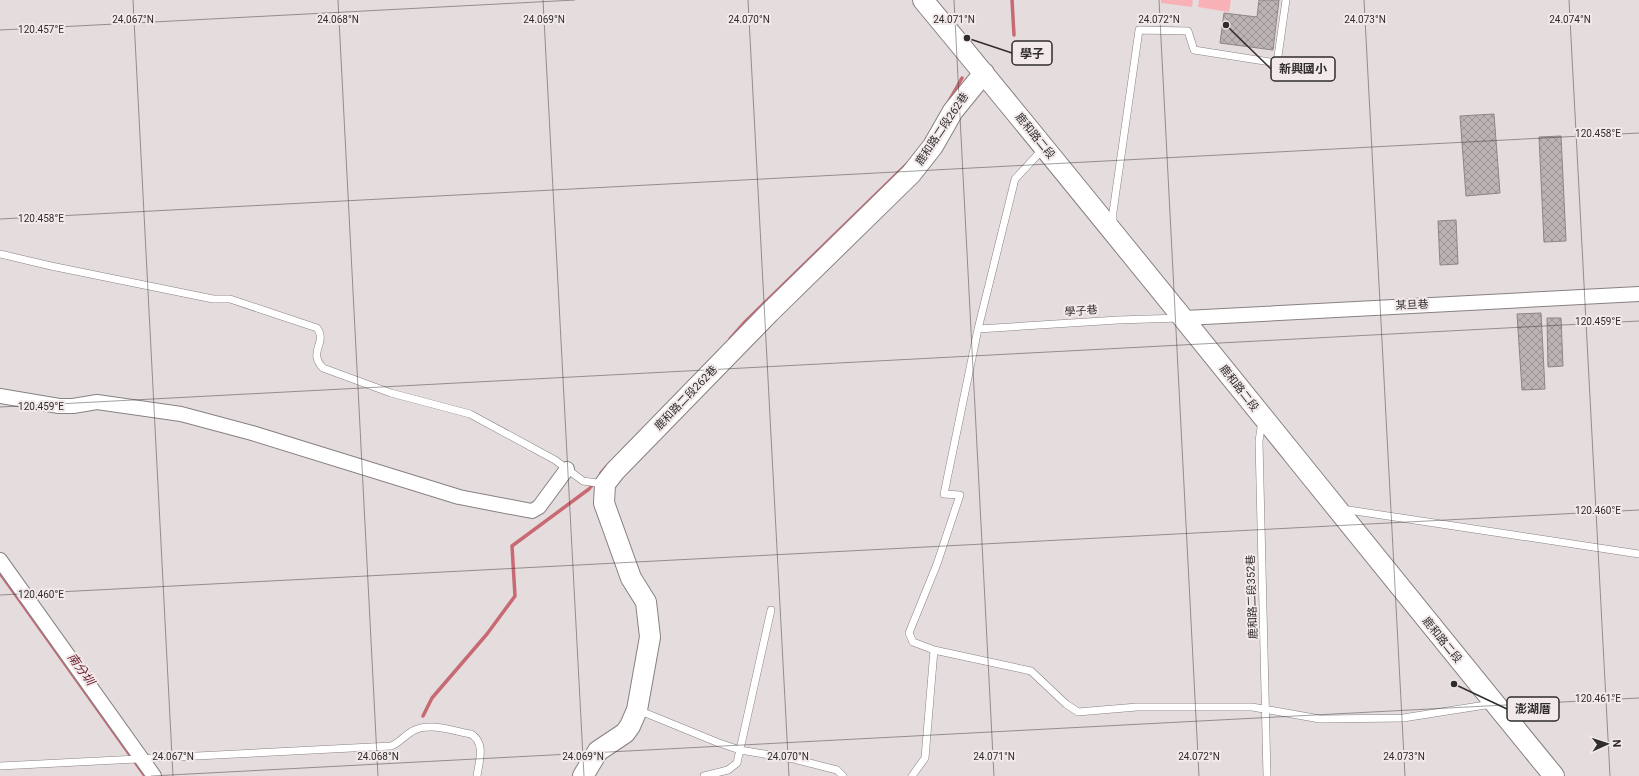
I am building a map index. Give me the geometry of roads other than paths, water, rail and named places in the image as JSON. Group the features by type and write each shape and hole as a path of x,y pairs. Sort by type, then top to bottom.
{"main road":[{"name":"鹿和路二段","path":"923,0 984,73 1114,235 1185,318 1262,417 1338,508 1554,776"},
{"name":"鹿和路二段262巷","path":"605,484 769,313 911,174 933,146 953,111 984,73"},
{"path":"583,776 598,751 625,733 630,726 637,710 650,637 646,602 631,578 604,503 605,484"}],"street":[{"name":"某旦巷","path":"1185,318 1639,294"},
{"path":"0,396 59,406 73,406 97,402 181,414 252,433 459,497 532,511 539,508 567,470"},
{"path":"0,560 154,776"}],"lane":[{"path":"1114,235 1113,212 1139,30 1188,31 1194,50 1277,63 1286,0"},
{"path":"1044,147 1015,179 978,329 944,494 960,495 937,564 909,633 913,642 934,650 1031,672 1066,704 1078,712 1137,707 1252,707 1320,719 1395,718 1495,704"},
{"path":"0,254 205,298 230,299 317,328 321,333 321,337 316,357 323,368 391,393 470,414 555,460 583,481 605,484"},
{"name":"學子巷","path":"978,329 1118,320 1185,318"},
{"name":"鹿和路二段352巷","path":"1262,417 1259,441 1267,776"},
{"path":"1338,508 1639,554"},
{"path":"704,776 728,770 737,763 771,610"},
{"path":"912,776 925,758 934,650"},
{"path":"637,710 740,750 794,759 838,770 843,776"},
{"path":"0,766 143,760 391,746 399,743 411,732 428,726 472,734 477,737 481,745 477,776"}],"waterway":[{"path":"1012,0 1014,35"},
{"path":"949,101 962,78"},
{"path":"730,339 745,322 909,162"},
{"path":"601,473 610,463"},
{"path":"423,716 432,698 487,634 515,596 512,546 589,489 594,483"},
{"name":"南分圳","path":"0,573 145,776"}],"place":[{"name":"新興國小","path":"1226,25"},
{"name":"學子","path":"967,38"},
{"name":"澎湖厝","path":"1454,684"}]}
